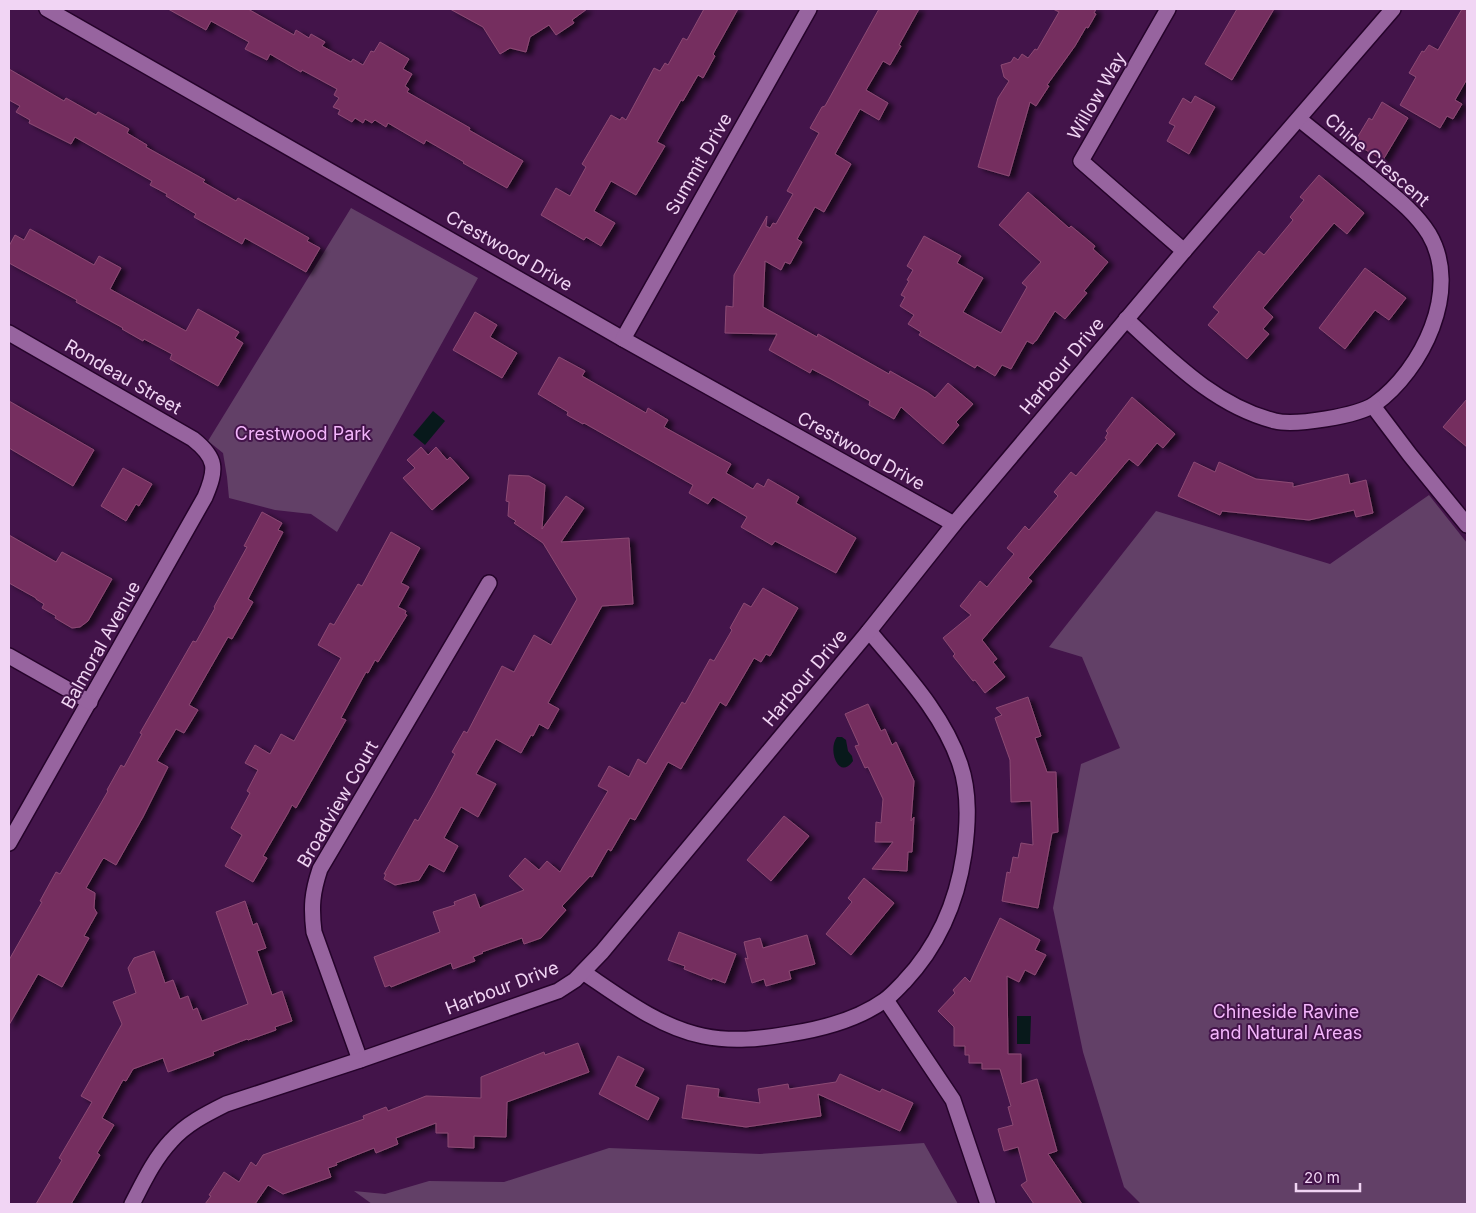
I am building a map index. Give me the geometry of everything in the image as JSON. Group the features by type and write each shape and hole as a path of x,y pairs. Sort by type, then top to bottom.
{"street":[{"name":"Crestwood Drive","path":"47,9 623,339 954,524"},
{"name":"Summit Drive","path":"623,339 809,9"},
{"name":"Willow Way","path":"1168,9 1081,161 1184,250"},
{"name":"Harbour Drive","path":"132,1204 153,1165 170,1141 205,1114 226,1104 360,1060 558,991 584,972 869,631 954,524 1126,319 1393,9"},
{"name":"Chine Crescent","path":"1126,319 1171,360 1213,393 1234,406 1277,422 1296,423 1332,417 1373,406 1401,378 1422,348 1436,315 1441,288 1439,260 1430,236 1410,210 1299,119"},
{"name":"Rondeau Street","path":"9,333 193,439 204,448 213,460"},
{"path":"1373,406 1467,525"},
{"name":"Balmoral Avenue","path":"9,843 205,497 212,479 213,460"},
{"name":"Broadview Court","path":"360,1060 314,932 312,914 313,889 320,869 489,583"},
{"path":"584,972 637,1008 685,1032 742,1040 811,1031 865,1012 886,1000 918,967 940,932 960,878 968,822 967,804 961,766 944,729 917,690 869,631"},
{"path":"9,656 90,702"},
{"path":"886,1000 953,1100 988,1204"}],"green space":[{"name":"Crestwood Park","path":"351,208 478,278 337,532 311,514 275,510 229,498 223,453 208,441"},
{"name":"Chineside Ravine and Natural Areas","path":"1429,495 1467,543 1467,1204 1141,1204 1124,1187 1083,1052 1053,908 1081,764 1120,748 1082,657 1049,647 1156,511 1330,564"},
{"path":"924,1143 958,1204 372,1204 354,1191 385,1194 429,1181 504,1182 609,1148 760,1154"}],"shaded area":[{"path":"433,411 445,421 425,445 413,435"},
{"path":"837,737 842,737 846,740 848,751 853,761 843,768 839,766 834,756 833,749"},
{"path":"1017,1016 1031,1016 1030,1044 1017,1044"}],"building":[{"path":"168,9 248,9 294,35 296,30 309,38 311,34 325,42 322,46 351,62 353,59 363,65 371,51 374,52 380,42 409,59 403,69 412,74 405,86 409,89 407,92 523,161 507,188 426,140 424,144 388,123 386,127 375,120 372,123 365,119 363,123 355,118 352,122 338,114 340,110 333,107 339,98 334,95 337,89 302,70 301,72 270,54 267,60 245,49 249,42 211,21 206,30"},
{"path":"450,9 587,9 572,20 574,23 556,35 549,25 530,37 526,52 510,48 500,54 483,27"},
{"path":"704,9 738,9 713,54 715,56 703,78 698,75 657,142 665,146 636,195 611,181 594,211 615,223 601,246 586,237 584,240 541,215 556,188 570,196 586,167 582,164 611,115 620,120 622,117 626,120 654,68 660,71 665,63 668,65 683,38 687,40"},
{"path":"879,9 919,9 890,65 883,61 866,90 888,103 879,120 860,109 835,154 851,164 824,212 815,207 797,239 802,242 790,264 785,262 781,270 765,261 763,307 817,337 818,334 889,374 890,371 935,398 948,383 973,404 956,422 959,425 943,444 901,407 894,419 869,405 870,401 831,379 812,369 810,373 769,350 777,334 725,333 726,306 733,307 734,275 767,216 766,226 770,228 773,223 776,224 793,194 787,191 819,133 810,128 822,107 825,106"},
{"path":"1053,9 1096,9 1094,13 1096,14 1047,85 1049,86 1036,106 1030,102 1009,176 978,167 998,98 1009,81 1004,77 1001,65 1011,62 1014,57 1018,60 1022,54 1028,58 1035,49 1037,50 1059,12"},
{"path":"1237,9 1274,9 1232,80 1205,64"},
{"path":"1462,9 1467,9 1467,79 1455,100 1462,104 1453,119 1447,116 1440,128 1400,105 1416,77 1409,73 1422,51 1424,52 1429,45 1438,50"},
{"path":"9,69 64,101 66,98 96,115 98,112 129,129 127,133 147,145 146,147 205,180 203,182 236,201 238,198 309,238 307,241 320,248 306,272 245,238 242,244 194,217 196,214 150,185 152,181 75,137 71,144 29,123 30,120 16,112 20,106 9,100"},
{"path":"1195,96 1215,107 1189,154 1167,141 1175,126 1169,123 1183,98 1191,103"},
{"path":"1382,102 1408,118 1383,160 1354,143 1369,118 1372,120"},
{"path":"1319,175 1364,213 1347,234 1334,223 1263,308 1273,317 1263,329 1269,334 1247,359 1208,325 1219,312 1213,307 1259,251 1264,255 1293,220 1290,217 1304,200 1300,197"},
{"path":"1028,192 1069,228 1071,226 1095,246 1093,249 1108,262 1084,291 1087,293 1065,319 1055,311 1036,341 1033,344 1027,341 1011,369 1002,365 995,376 977,365 975,368 919,335 921,332 908,324 914,315 900,306 905,297 901,295 913,270 907,266 924,236 961,256 957,263 983,278 963,312 1001,333 1027,287 1022,283 1041,262 999,225"},
{"path":"30,229 94,265 99,256 121,268 110,289 186,331 198,309 239,332 235,338 243,343 218,386 170,359 172,354 144,339 143,341 76,302 77,300 9,263 9,246 15,235 24,240"},
{"path":"1365,268 1406,298 1389,320 1375,310 1345,349 1319,328"},
{"path":"475,312 497,325 490,337 517,353 502,378 453,350"},
{"path":"559,357 585,371 582,376 646,413 648,408 668,420 664,427 731,464 726,473 753,489 757,483 764,487 768,479 799,497 796,503 856,538 836,573 775,541 772,545 741,527 747,517 713,497 708,504 689,493 693,485 567,415 568,412 538,394"},
{"path":"1132,397 1175,434 1163,448 1157,443 1138,466 1129,459 1028,578 1032,581 982,640 997,659 993,662 1005,677 985,693 953,656 955,654 943,638 971,615 960,606 980,581 987,587 1014,554 1007,548 1025,526 1029,530 1058,496 1054,492 1071,472 1076,476 1107,439 1105,438 1108,433 1106,431"},
{"path":"1467,399 1467,447 1443,427"},
{"path":"9,401 94,450 73,486 9,448"},
{"path":"421,447 428,455 436,447 447,460 450,457 469,478 432,510 403,478 415,468 407,460"},
{"path":"1194,462 1215,472 1219,462 1256,479 1293,483 1293,487 1348,474 1350,484 1366,480 1373,513 1356,517 1354,510 1309,520 1222,511 1220,515 1178,496"},
{"path":"123,468 152,484 139,506 136,504 126,521 101,506"},
{"path":"509,475 529,476 545,485 542,529 566,496 584,508 561,542 629,538 633,604 602,606 548,703 559,709 548,729 539,724 521,753 496,739 476,774 496,784 478,817 461,807 444,838 458,846 444,872 429,864 419,880 395,885 384,879 386,874 384,874 415,819 418,821 434,793 455,754 452,752 464,731 467,733 502,666 514,672 534,635 551,645 577,599 543,543 514,523 516,521 508,516 509,502 506,501"},
{"path":"262,512 282,523 278,530 283,532 248,599 253,602 232,639 228,637 189,705 198,710 184,733 176,729 157,761 168,767 143,817 116,865 104,858 86,888 95,893 94,908 97,913 84,936 89,938 62,987 38,974 9,1025 9,960 42,902 40,901 56,872 60,874 121,765 124,767 142,734 140,733 193,641 196,642 247,547 244,546"},
{"path":"391,532 420,548 401,583 409,587 398,607 406,611 405,614 407,615 378,662 375,660 368,673 366,672 341,718 346,720 296,808 292,805 263,856 267,858 253,882 225,866 242,835 231,828 250,793 247,791 258,770 245,763 255,745 270,754 281,734 294,741 341,658 318,645 330,623 334,625 358,584 362,586"},
{"path":"9,535 56,562 62,552 112,579 88,621 80,627 72,628 42,608 44,604 36,598 9,583"},
{"path":"763,588 798,608 770,656 766,654 761,662 754,658 726,706 720,702 681,769 668,762 635,820 630,818 611,851 608,849 592,877 590,876 562,906 566,910 541,938 524,944 522,938 482,952 473,957 475,961 453,969 451,963 391,987 390,985 385,987 374,957 440,932 433,912 455,905 454,902 475,894 480,908 524,890 509,876 525,858 539,870 547,861 560,872 608,791 598,786 609,766 629,777 638,759 646,764 682,702 685,704 710,659 714,661 732,630 730,628 744,603 751,607"},
{"path":"1028,697 1041,736 1035,738 1047,772 1056,772 1058,832 1052,833 1038,908 1002,901 1007,872 1010,873 1013,857 1018,858 1021,843 1033,845 1031,801 1011,802 1010,760 995,718 1002,715 996,708"},
{"path":"868,704 881,731 885,729 892,745 896,742 914,781 911,821 914,817 912,852 908,852 907,871 872,869 893,842 875,842 876,822 881,823 883,799 868,767 865,768 855,746 859,745 845,714"},
{"path":"784,816 809,836 771,881 747,860"},
{"path":"864,878 894,903 851,955 826,934 852,902 848,898"},
{"path":"245,901 253,925 257,923 266,948 257,951 272,995 282,991 292,1021 275,1027 276,1030 213,1052 214,1055 168,1072 163,1058 133,1069 126,1081 123,1080 102,1118 114,1125 97,1153 100,1155 71,1204 36,1204 62,1160 59,1158 92,1102 81,1096 122,1024 113,1002 136,993 128,968 134,958 154,951 165,983 173,980 180,999 188,996 193,1010 197,1008 202,1021 248,1004 216,912"},
{"path":"1000,918 1040,940 1035,950 1046,955 1035,975 1025,970 1019,982 1007,976 1008,1054 1021,1054 1021,1084 1037,1079 1057,1151 1048,1154 1082,1204 1034,1204 1021,1185 1027,1181 1018,1147 1004,1151 998,1129 1013,1125 1008,1107 1011,1106 1000,1069 982,1069 982,1063 969,1063 969,1055 965,1055 965,1046 954,1046 954,1027 938,1011 955,993 953,990 965,977 970,982"},
{"path":"679,932 736,954 725,983 684,969 685,966 668,960"},
{"path":"807,935 815,964 789,971 791,979 766,986 764,979 752,983 745,958 748,959 744,942 760,938 763,948"},
{"path":"578,1043 589,1072 507,1102 506,1137 474,1136 474,1148 448,1147 448,1133 436,1133 436,1123 396,1138 398,1144 376,1153 374,1148 336,1163 337,1165 328,1168 331,1177 283,1194 268,1185 255,1204 205,1204 224,1172 239,1182 251,1162 256,1166 263,1155 364,1119 363,1116 386,1107 388,1111 426,1096 481,1098 481,1077 544,1052 545,1055"},
{"path":"618,1056 644,1069 635,1086 659,1098 648,1120 599,1094"},
{"path":"840,1074 880,1092 882,1089 913,1103 900,1131 818,1094 821,1116 746,1127 682,1118 687,1085 719,1089 718,1097 760,1103 758,1089 788,1084 789,1089 836,1082"}]}
